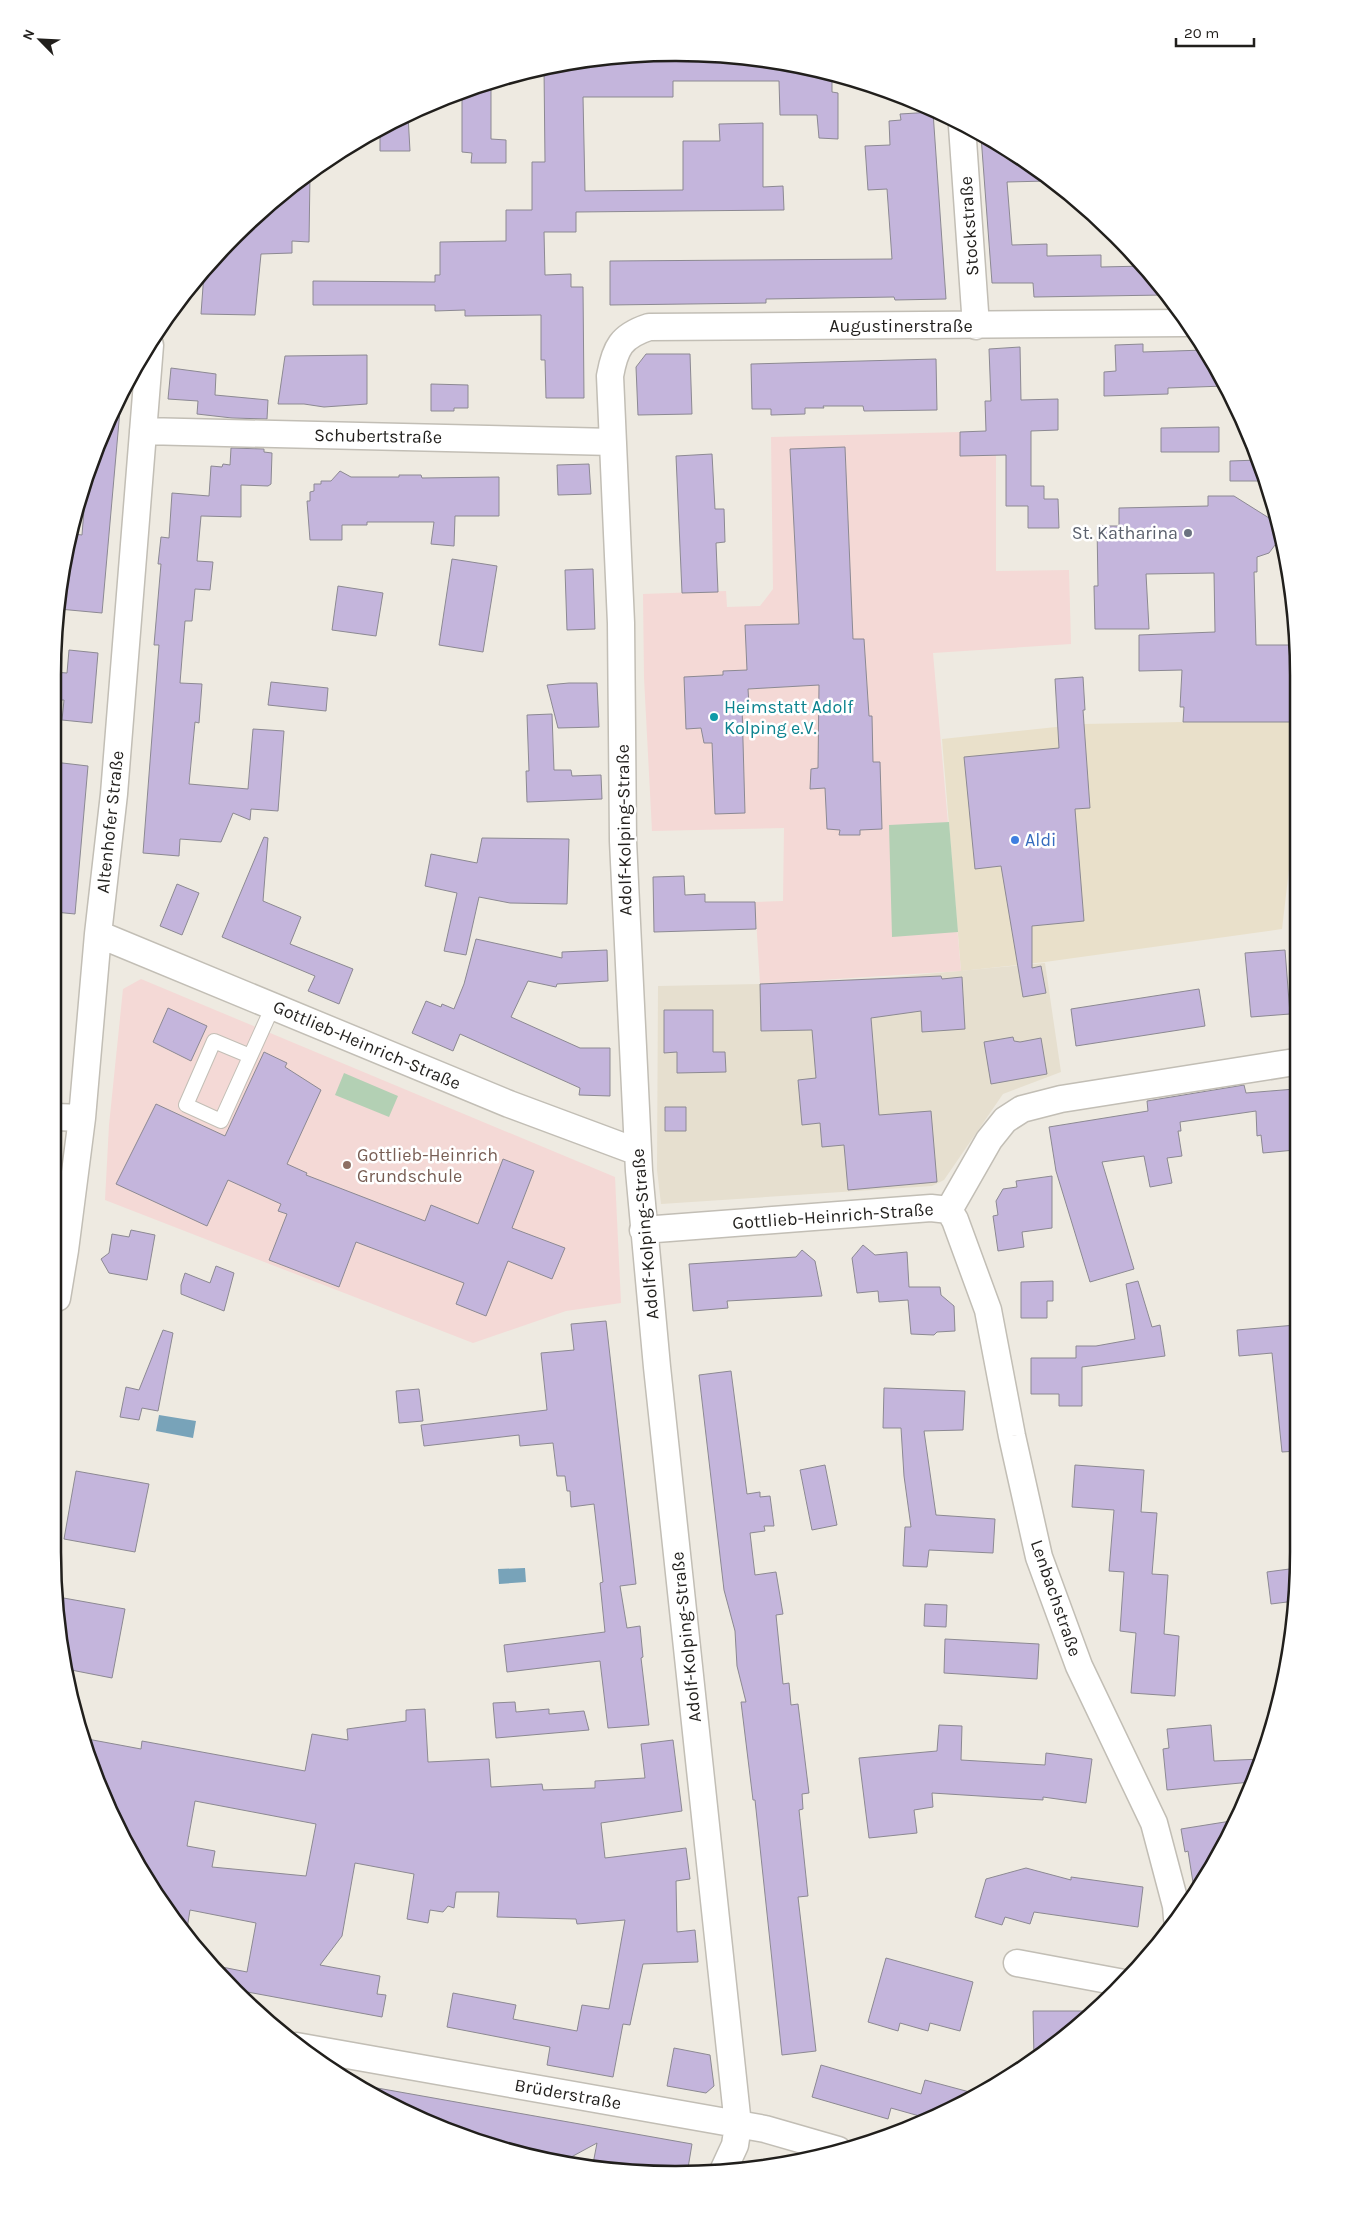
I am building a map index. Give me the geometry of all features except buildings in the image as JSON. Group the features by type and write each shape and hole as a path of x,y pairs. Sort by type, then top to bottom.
{"street":[{"name":"Stockstraße","path":"963,133 976,326"},
{"name":"Augustinerstraße","path":"621,342 633,332 649,327 1178,323"},
{"name":"Adolf-Kolping-Straße","path":"621,342 613,357 610,376 621,624 624,859 638,1152 643,1230 738,2125 735,2146 726,2163"},
{"name":"Altenhofer Straße","path":"61,1271 82,1118 98,934 117,756 149,360"},
{"name":"Schubertstraße","path":"143,431 613,442"},
{"name":"Gottlieb-Heinrich-Straße","path":"98,934 509,1104 638,1152"},
{"name":"Gottlieb-Heinrich-Straße","path":"643,1230 921,1208 949,1210 989,1140 1005,1120 1022,1109 1061,1099 1290,1063"},
{"path":"61,1117 82,1118"},
{"name":"Lenbachstraße","path":"949,1210 955,1220 988,1310 1012,1436 1039,1557 1079,1666 1154,1823 1176,1907"},
{"path":"1017,1963 1114,1981"},
{"name":"Brüderstraße","path":"317,2050 765,2129 827,2147"}],"lane":[{"path":"250,1056 214,1040 186,1105 221,1121 250,1056 272,1006"}],"shaded area":[{"path":"960,432 960,456 996,455 996,571 1069,570 1071,644 933,653 961,971 760,984 755,902 783,901 784,828 652,831 644,678 643,594 726,591 727,607 760,606 773,589 771,437"},
{"path":"1290,722 1290,861 1282,929 1045,962 961,971 942,739 1084,724"},
{"path":"1045,963 1061,1072 1003,1094 944,1180 932,1186 661,1204 657,1170 658,986 760,984 893,977"},
{"name":"Gottlieb-Heinrich Grundschule","path":"141,979 615,1177 621,1303 566,1311 473,1343 105,1200 109,1125 123,989"}],"green space":[{"path":"949,822 958,932 892,937 889,825"},
{"path":"344,1073 398,1096 389,1117 335,1095"}],"water":[{"path":"159,1415 196,1421 193,1438 156,1431"},
{"path":"525,1568 526,1582 499,1584 498,1569"}],"place":[{"name":"St. Katharina","path":"1188,533"},
{"name":"Heimstatt Adolf Kolping e.V.","path":"714,717"},
{"name":"Aldi","path":"1015,840"},
{"name":"Gottlieb-Heinrich Grundschule","path":"347,1165"}]}
